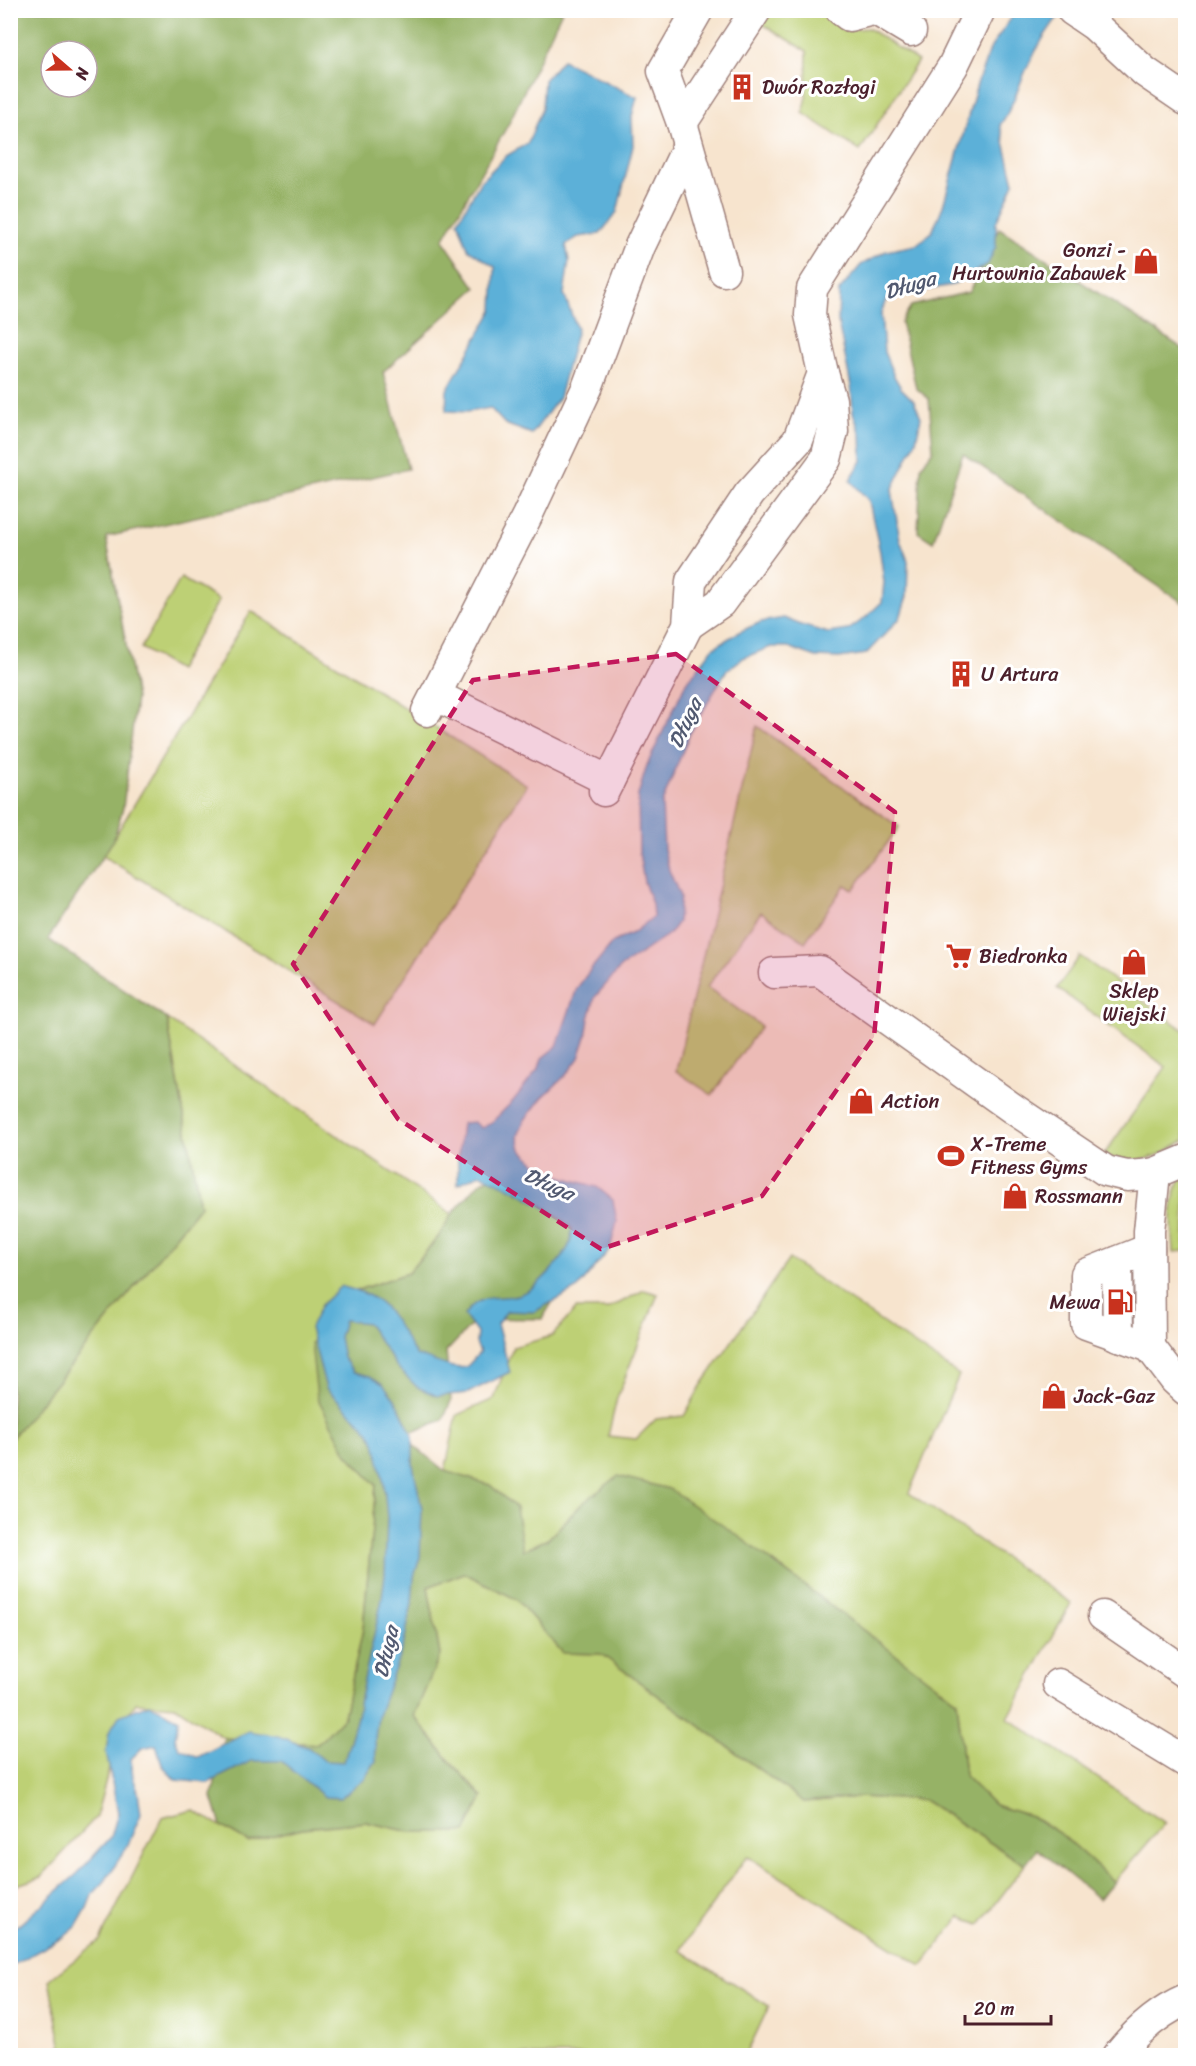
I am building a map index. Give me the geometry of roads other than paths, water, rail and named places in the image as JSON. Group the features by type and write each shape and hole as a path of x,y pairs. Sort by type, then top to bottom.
{"street":[{"path":"698,10 663,71 685,135 724,271"},
{"path":"756,10 685,135 640,246 587,388 527,516 431,703 606,786 688,626 692,581 749,494 798,440 823,373"},
{"path":"841,10 849,16 875,10 911,31"},
{"path":"688,626 720,603 826,459 833,431 831,400 810,315 812,289 953,66 980,10"},
{"path":"1083,18 1144,72 1185,100"},
{"path":"774,973 820,971 1012,1108 1097,1166 1114,1174 1127,1176 1155,1173 1185,1160"},
{"path":"1150,1347 1149,1231 1155,1173"},
{"path":"1149,1249 1086,1274 1086,1324 1150,1347 1185,1390"},
{"path":"1103,1616 1185,1673"},
{"path":"1058,1684 1185,1762"},
{"path":"1117,2055 1134,2036 1177,1997"}],"water":[{"name":"Długa","path":"1016,11 1063,11 1035,52 1000,125 1014,183 996,223 996,246 988,264 952,285 886,300 881,313 884,352 894,376 901,388 914,401 921,417 916,441 892,490 900,540 908,561 907,596 900,618 866,654 839,658 816,657 788,647 771,647 743,658 726,671 690,733 662,803 664,849 669,870 680,896 678,922 669,934 621,967 595,997 579,1058 524,1121 518,1136 521,1149 549,1173 597,1187 613,1200 617,1222 610,1249 578,1288 534,1312 507,1311 497,1324 510,1372 468,1393 437,1396 417,1387 397,1367 367,1323 344,1320 339,1337 343,1358 354,1372 370,1376 383,1384 395,1399 413,1436 413,1465 422,1509 420,1557 414,1577 412,1604 404,1643 378,1716 375,1739 376,1761 364,1779 340,1798 325,1797 281,1761 251,1761 208,1783 175,1780 162,1765 156,1745 142,1748 131,1759 141,1814 127,1847 105,1881 92,1895 76,1927 64,1937 11,1966 10,1929 20,1924 78,1873 111,1837 118,1813 106,1751 109,1732 119,1716 149,1704 179,1719 175,1738 179,1748 198,1757 248,1731 278,1736 309,1748 325,1761 344,1762 357,1717 381,1604 385,1575 387,1518 384,1485 375,1442 365,1427 326,1388 310,1328 321,1305 341,1286 362,1292 377,1300 396,1322 416,1355 462,1368 467,1366 480,1352 476,1343 477,1333 464,1315 471,1307 485,1299 515,1296 529,1290 550,1271 567,1249 571,1241 572,1229 552,1212 529,1198 480,1174 458,1184 462,1123 474,1122 482,1128 492,1122 513,1101 539,1068 542,1058 557,1046 577,988 591,969 613,942 633,933 653,917 652,904 644,882 639,853 638,795 647,765 685,685 713,648 761,622 784,618 828,633 848,630 882,602 884,582 869,501 850,480 862,461 861,435 853,413 851,386 838,322 839,291 861,265 886,251 916,245 932,232 943,206 978,81 991,47"},
{"path":"562,60 637,97 632,116 633,146 617,212 600,234 578,237 566,245 569,261 564,294 577,329 559,398 532,434 505,424 490,408 468,412 446,411 447,390 493,310 495,267 468,249 458,221 481,181 506,156 528,143 542,108 544,80"}],"place":[{"name":"Dwór Rozłogi","path":"742,87"},
{"name":"Gonzi - Hurtownia Zabawek","path":"1146,261"},
{"name":"U Artura","path":"961,674"},
{"name":"Biedronka","path":"959,956"},
{"name":"Sklep Wiejski","path":"1134,962"},
{"name":"Action","path":"861,1101"},
{"name":"X-Treme Fitness Gyms","path":"951,1156"},
{"name":"Rossmann","path":"1015,1196"},
{"name":"Mewa","path":"1120,1302"},
{"name":"Jack-Gaz","path":"1054,1396"}]}
